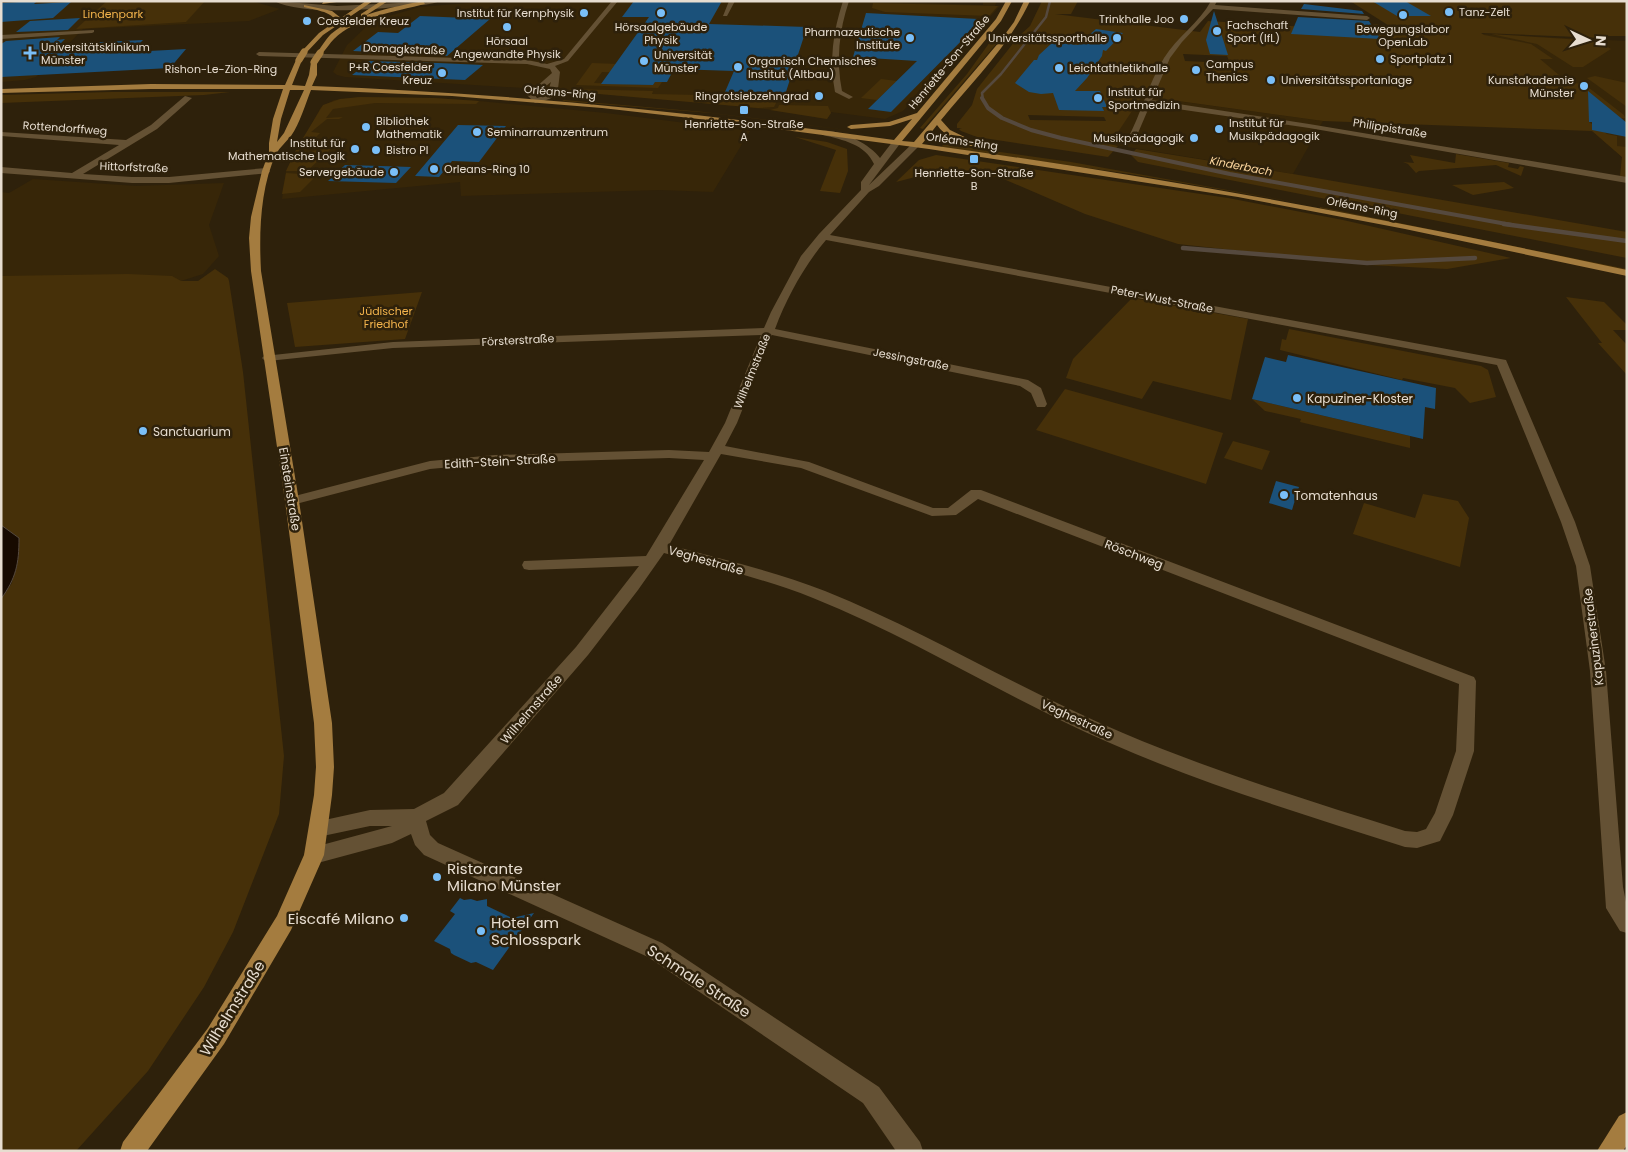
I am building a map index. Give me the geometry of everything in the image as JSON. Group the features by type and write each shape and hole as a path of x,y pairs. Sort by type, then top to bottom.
{"main road":[{"path":"324,2 341,1"},
{"name":"Henriette-Son-Straße","path":"896,143 999,20 1009,1"},
{"path":"922,137 1006,37 1017,22 1027,1"},
{"name":"Einsteinstraße","path":"273,152 272,141 288,85 304,52 321,34 368,2"},
{"name":"Einsteinstraße","path":"318,829 324,767 324,723 292,501 268,358 256,271 254,238 258,207 266,171 273,152 288,134 309,85 314,62 332,38 383,2"},
{"path":"345,27 389,10 423,3"},
{"path":"309,4 333,13 338,17 338,21"},
{"name":"Rishon-Le-Zion-Ring","path":"1,86 153,80 288,85"},
{"name":"Orléans-Ring","path":"288,85 533,98 826,133 1108,173 1235,194 1407,227 1627,273"},
{"name":"Rishon-Le-Zion-Ring","path":"1,91 138,86 288,85"},
{"name":"Orléans-Ring","path":"309,85 361,91 533,98"},
{"path":"324,97 361,91"},
{"name":"Orléans-Ring","path":"552,94 696,109 972,144 1258,192 1627,266"},
{"path":"296,115 311,103"},
{"path":"851,128 895,123 920,113"},
{"path":"937,118 941,127 946,132 972,144"},
{"name":"Wilhelmstraße","path":"916,146 922,137"},
{"name":"Wilhelmstraße","path":"132,1151 216,1036 284,923 314,855 318,829"},
{"path":"1609,1151 1627,1124"}],"street":[{"path":"277,1 359,8 437,1"},
{"path":"309,4 324,2 401,1"},
{"path":"548,66 568,59 615,1"},
{"path":"725,15 732,1"},
{"path":"846,1 837,29 834,62 839,92 849,97"},
{"path":"1131,140 1168,56 1212,4 1367,18"},
{"path":"1,37 92,31"},
{"name":"Domagkstraße","path":"259,54 517,62 548,66"},
{"path":"533,98 552,94 556,70 548,66"},
{"path":"533,98 556,74"},
{"name":"Rottendorffweg","path":"73,176 128,144 169,116 188,98"},
{"name":"Philippistraße","path":"1148,102 1308,126 1627,180"},
{"path":"826,133 850,141 868,150 876,156 879,165"},
{"name":"Rottendorffweg","path":"1,134 128,144"},
{"name":"Wilhelmstraße","path":"866,190 864,186 896,143"},
{"name":"Wilhelmstraße","path":"314,855 392,835 407,827 416,817 451,798 576,657 650,561 715,453 731,423 768,331 797,270 822,236 866,190 876,184 916,146"},
{"name":"Hittorfstraße","path":"1,170 132,180 168,180 266,171"},
{"name":"Peter-Wust-Straße","path":"822,236 1502,362"},
{"name":"Försterstraße","path":"268,358 392,345 768,331"},
{"name":"Jessingstraße","path":"768,331 1009,379 1031,386 1037,391 1040,404"},
{"name":"Kapuzinerstraße","path":"1502,362 1568,522 1583,566 1598,671 1613,892 1616,908 1627,924"},
{"name":"Edith-Stein-Straße","path":"292,501 440,464 495,459 715,453"},
{"name":"Röschweg","path":"715,453 804,464 932,512 951,512 976,493 1468,681 1465,751 1459,766"},
{"name":"Veghestraße","path":"660,546 763,576 841,604 1061,712 1184,766 1405,839 1417,840 1433,836 1444,815 1459,766"},
{"path":"529,565 650,561"},
{"name":"Wilhelmstraße","path":"318,829 370,818 416,817"},
{"name":"Schmale Straße","path":"416,817 422,839 431,849 655,950 795,1044 871,1096 911,1151"}],"shaded area":[{"name":"Universitätsklinikum Münster","path":"1,1 251,1 280,9 249,21 83,29 36,77 1,82"},
{"name":"Universität Münster","path":"491,1 872,1 983,5 983,1 997,1 995,6 1000,6 903,111 885,119 831,112 827,119 773,110 677,100 345,77 333,72 347,45 368,25 382,18 420,7"},
{"name":"Kunstakademie Münster","path":"1482,34 1627,41 1627,178 1620,177 1622,157"},
{"name":"Institut für Musikpädagogik","path":"1141,96 1323,121 1293,174 1109,144"},
{"path":"360,97 479,101 606,113 750,131 713,192 660,190 461,196 460,182 282,199 286,171 321,107 334,100"},
{"path":"33,179 136,186 224,183 209,225 219,256 203,274 181,281 1,413 1,192 9,193"},
{"path":"1,525 19,538 16,570 1,599"}],"green space":[{"name":"Lindenpark","path":"107,1 205,1 186,22 76,29"},
{"name":"Universitätssportanlage","path":"1042,1 1078,1 1071,14 1055,14 1200,32 1208,21 1359,30 1375,24 1391,27 1350,1 1627,1 1627,36 1599,36 1602,38 1481,33 1531,44 1553,59 1540,59 1559,75 1553,75 1560,82 1584,84 1624,115 1625,118 1616,120 1589,118 1589,122 1607,134 1617,136 1617,146 1627,147 1627,178 1620,177 1622,157 1592,131 1323,121 1142,96 1110,144 1118,146 1108,157 977,137 961,131 959,129 962,128 957,128 957,124 972,105 977,89 1019,36 1030,26","holes":["1183,54 1227,56 1230,63 1185,61","1028,115 1104,117 1106,121 1030,120"]},
{"path":"873,3 998,6 989,16 885,12 872,8"},
{"path":"1491,34 1598,41 1611,49 1583,67 1573,67 1537,44"},
{"path":"990,42 997,43 923,129 920,128 967,74"},
{"path":"592,63 672,66 659,74 602,72 594,83 653,85 655,82 662,82 658,88 576,85"},
{"path":"1595,76 1627,83 1627,107 1587,78"},
{"path":"881,79 897,81 877,100 861,98"},
{"path":"569,90 653,91 652,94 698,95 699,93 713,93 711,99 777,101 774,107 758,108 576,92"},
{"path":"111,92 230,92 204,95 1,103 1,95"},
{"path":"360,97 479,101 476,104 375,103 333,109 326,118 343,117 327,119 311,132 320,133 315,138 303,138 323,105 340,99"},
{"path":"562,101 704,112 878,134 711,113"},
{"path":"779,105 828,106 831,113 827,119 770,110 778,108"},
{"path":"795,137 827,142 847,149 848,171 840,193 820,191 836,150"},
{"path":"943,144 1071,162 1311,205 1130,174 942,147"},
{"path":"333,147 307,171 286,171 296,150 304,150 307,153"},
{"path":"1136,149 1293,174 1627,232 1627,258 1138,162 1131,155"},
{"path":"1456,154 1509,163 1508,167 1518,169 1520,166 1524,167 1521,176 1496,165 1419,171 1416,173 1408,164 1403,162 1414,163 1410,155 1455,163"},
{"path":"936,155 1228,198 1343,220 1511,258 1447,269 1369,265 1178,244 1085,214 999,177 982,176 979,170 923,175 896,182 919,160"},
{"path":"286,173 317,175 300,192 282,194"},
{"path":"1504,182 1514,188 1473,195 1452,185"},
{"path":"1320,208 1627,269 1627,271"},
{"path":"215,269 228,278 229,281 243,372 284,756 279,814 233,932 204,987 148,1071 76,1151 1,1151 1,599 12,583 19,538 1,525 1,276 128,274 172,276 181,281 198,281"},
{"name":"Jüdischer Friedhof","path":"422,292 405,339 295,347 287,303"},
{"path":"1566,297 1604,302 1627,325 1627,330 1613,330 1627,345 1627,375 1598,343 1602,343"},
{"path":"1132,298 1248,319 1231,400 1153,381 1142,399 1066,378 1073,359"},
{"path":"1289,329 1481,366 1488,370 1496,397 1470,403 1455,388 1403,378 1402,380 1280,350 1282,339 1286,340"},
{"path":"1065,389 1223,433 1206,484 1036,430"},
{"path":"1252,399 1410,436 1410,448 1300,422 1301,419 1265,411"},
{"path":"1233,441 1270,451 1262,470 1224,458"},
{"path":"1423,494 1458,501 1469,518 1460,567 1353,534 1364,503 1415,518"}],"building":[{"path":"37,1 34,4 71,2 53,18 1,22 1,3"},
{"path":"634,1 722,1 709,24 807,27 783,101 722,99 734,71 674,69 667,82 655,82 653,85 601,84 649,17 622,17"},
{"path":"1372,1 1405,1 1431,16 1397,16"},
{"path":"1304,4 1362,11 1364,14 1301,9"},
{"path":"1214,11 1228,55 1210,54 1206,40"},
{"path":"866,13 978,19 976,21 981,21 891,112 868,109 917,61 853,57"},
{"path":"420,16 490,19 447,56 353,51 378,32 398,33"},
{"path":"1298,17 1369,21 1380,39 1291,34"},
{"path":"80,18 68,30 16,32 30,21"},
{"name":"Leichtathletikhalle","path":"1096,29 1123,33 1106,51 1103,50 1102,56 1087,78 1075,91 1100,91 1107,107 1102,107 1104,111 1059,110 1053,93 1029,92 1015,83 1034,60 1037,60 1039,55 1053,42 1078,45"},
{"path":"60,37 57,40 65,39 60,44 143,40 131,52 186,49 170,68 1,77 1,44 6,41"},
{"name":"P+R Coesfelder Kreuz","path":"366,61 483,65 465,80 352,75 364,66 358,66"},
{"path":"1588,91 1627,123 1627,137 1592,130 1592,122 1589,122"},
{"path":"458,125 506,126 479,162 452,161 439,177 415,176"},
{"path":"345,165 411,167 396,183 328,181"},
{"name":"Kapuziner-Kloster","path":"1288,355 1436,388 1435,409 1425,407 1423,439 1252,399 1265,357 1286,362"},
{"name":"Tomatenhaus","path":"1276,481 1299,487 1292,510 1269,503"},
{"name":"Hotel am Schlosspark","path":"460,898 477,901 487,899 487,906 512,918 534,913 493,970 454,955 450,949 434,941 455,914 450,911"}],"waterway":[{"name":"Kinderbach","path":"983,100 982,93 1001,74 1046,17 1050,1"},
{"name":"Kinderbach","path":"983,100 988,108 1002,118 1031,130 1061,138 1230,174 1512,225"},
{"name":"Kinderbach","path":"1504,224 1627,241"},
{"path":"1183,248 1367,263 1475,258"}],"place":[{"name":"Tanz-Zelt","path":"1449,12"},
{"name":"Institut für Kernphysik","path":"584,13"},
{"name":"Hörsaalgebäude Physik","path":"661,13"},
{"name":"Bewegungslabor OpenLab","path":"1403,15"},
{"name":"Trinkhalle Joo","path":"1184,19"},
{"name":"Coesfelder Kreuz","path":"307,21"},
{"name":"Hörsaal Angewandte Physik","path":"507,27"},
{"name":"Fachschaft Sport (IfL)","path":"1217,31"},
{"name":"Pharmazeutische Institute","path":"910,38"},
{"name":"Universitätssporthalle","path":"1117,38"},
{"name":"Universitätsklinikum Münster","path":"30,53"},
{"name":"Sportplatz 1","path":"1380,59"},
{"name":"Universität Münster","path":"644,61"},
{"name":"Organisch Chemisches Institut (Altbau)","path":"738,67"},
{"name":"Leichtathletikhalle","path":"1059,68"},
{"name":"Campus Thenics","path":"1196,70"},
{"name":"P+R Coesfelder Kreuz","path":"442,73"},
{"name":"Universitätssportanlage","path":"1271,80"},
{"name":"Kunstakademie Münster","path":"1584,86"},
{"name":"Ringrotsiebzehngrad","path":"819,96"},
{"name":"Institut für Sportmedizin","path":"1098,98"},
{"name":"Henriette-Son-Straße A","path":"744,110"},
{"name":"Bibliothek Mathematik","path":"366,127"},
{"name":"Institut für Musikpädagogik","path":"1219,129"},
{"name":"Seminarraumzentrum","path":"477,132"},
{"name":"Musikpädagogik","path":"1194,138"},
{"name":"Institut für Mathematische Logik","path":"355,149"},
{"name":"Bistro PI","path":"376,150"},
{"name":"Henriette-Son-Straße B","path":"974,159"},
{"name":"Orleans-Ring 10","path":"434,169"},
{"name":"Servergebäude","path":"394,172"},
{"name":"Kapuziner-Kloster","path":"1297,398"},
{"name":"Sanctuarium","path":"143,431"},
{"name":"Tomatenhaus","path":"1284,495"},
{"name":"Ristorante Milano Münster","path":"437,877"},
{"name":"Eiscafé Milano","path":"404,918"},
{"name":"Hotel am Schlosspark","path":"481,931"}]}
